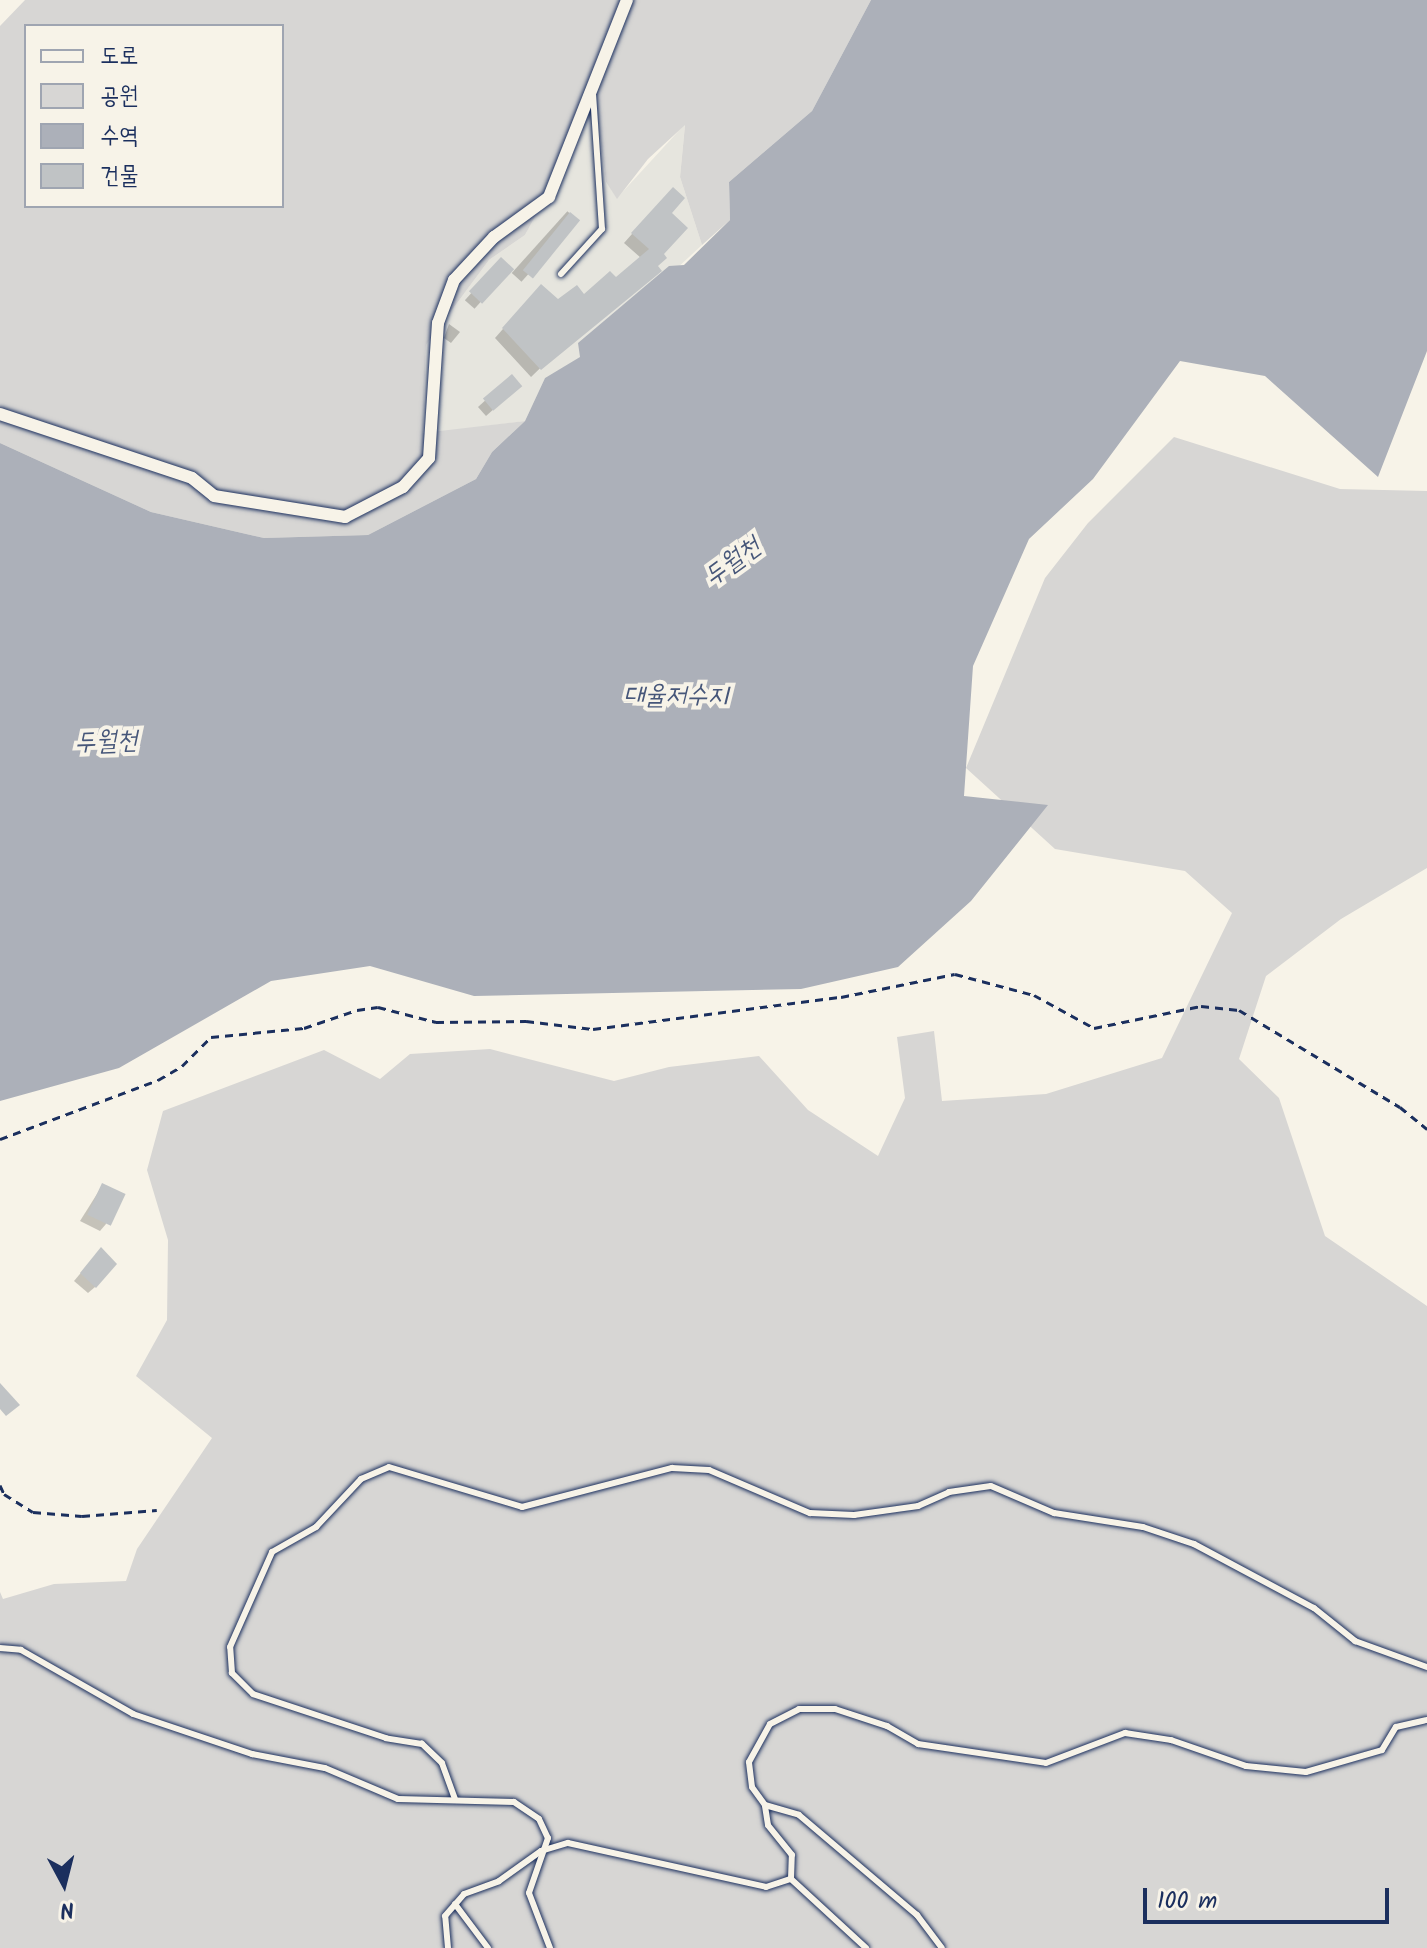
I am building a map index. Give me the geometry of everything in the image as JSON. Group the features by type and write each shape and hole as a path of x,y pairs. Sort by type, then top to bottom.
{"street":[{"path":"0,414 192,478 214,496 345,517 403,487 429,458 438,323 454,280 494,237 549,197 627,0"}],"lane":[{"path":"561,274 602,229 593,87"},
{"path":"455,1799 442,1763 422,1744 386,1738 253,1694 232,1673 230,1647 272,1552 316,1527 361,1479 389,1467 522,1507 672,1468 709,1470 810,1513 854,1515 918,1506 949,1492 991,1486 1054,1513 1143,1527 1194,1544 1314,1608 1355,1641 1427,1667"},
{"path":"0,1648 21,1650 133,1714 252,1754 325,1768 398,1799 514,1802 539,1819 548,1838 529,1893 550,1948"},
{"path":"866,1948 791,1879 792,1855 768,1825 765,1805 752,1787 749,1762 770,1724 799,1709 835,1709 887,1726 918,1744 1046,1763 1125,1733 1171,1740 1246,1766 1306,1772 1382,1750 1396,1727 1427,1720"},
{"path":"765,1805 799,1815 917,1915 942,1948"},
{"path":"448,1948 445,1916 464,1894 499,1881 541,1851 568,1843 766,1887 791,1879"},
{"path":"455,1904 488,1948"}],"path":[{"path":"0,1139 158,1080 182,1066 211,1037 304,1028 357,1010 378,1007 436,1022 526,1021 593,1029 841,997 955,974 1034,995 1094,1028 1201,1006 1239,1010 1400,1107 1427,1129"},
{"path":"0,1485 4,1494 33,1512 82,1516 157,1510"}],"shaded area":[{"path":"596,105 606,182 617,198 685,124 680,177 702,245 581,357 545,378 525,421 423,434 426,345 489,260 525,235"}],"green space":[{"path":"25,0 871,0 812,111 729,182 730,220 702,245 680,177 685,125 648,159 617,199 606,182 596,106 525,235 489,260 426,345 423,433 525,421 492,452 476,479 368,535 264,538 151,512 0,443 0,26"},
{"path":"1174,437 1340,489 1427,491 1427,868 1341,919 1266,976 1239,1059 1279,1098 1325,1236 1427,1306 1427,1948 0,1948 0,1592 3,1599 54,1584 126,1581 137,1549 212,1438 136,1376 167,1320 168,1240 147,1170 163,1111 324,1050 380,1079 410,1054 490,1049 614,1081 669,1067 759,1056 808,1110 878,1156 905,1098 897,1037 934,1031 942,1101 1046,1094 1162,1058 1232,913 1185,871 1055,849 966,768 1045,578 1088,523"}],"water":[{"name":"대율저수지","path":"871,0 1427,0 1427,351 1378,477 1265,376 1180,361 1093,479 1029,539 973,666 964,796 1048,805 971,901 898,967 801,989 474,996 370,966 271,981 119,1068 0,1101 0,443 151,512 264,538 368,535 476,479 492,452 525,421 545,378 580,357 578,343 669,266 684,265 730,220 729,182 812,111"}],"building":[{"path":"673,187 685,198 672,213 688,228 664,254 667,258 658,266 662,271 541,370 502,328 541,284 558,299 577,285 584,294 610,271 616,277 649,249 631,233"},
{"path":"570,212 580,220 533,278 523,270"},
{"path":"501,257 514,269 482,304 469,291"},
{"path":"512,374 522,386 493,411 483,398"},
{"path":"102,1183 126,1194 111,1226 87,1215"},
{"path":"101,1247 117,1264 96,1288 80,1273"},
{"path":"0,1383 20,1405 6,1416 0,1409"}],"water label":[{"name":"두월천","path":"733,563"},
{"name":"두월천","path":"106,743"}]}
